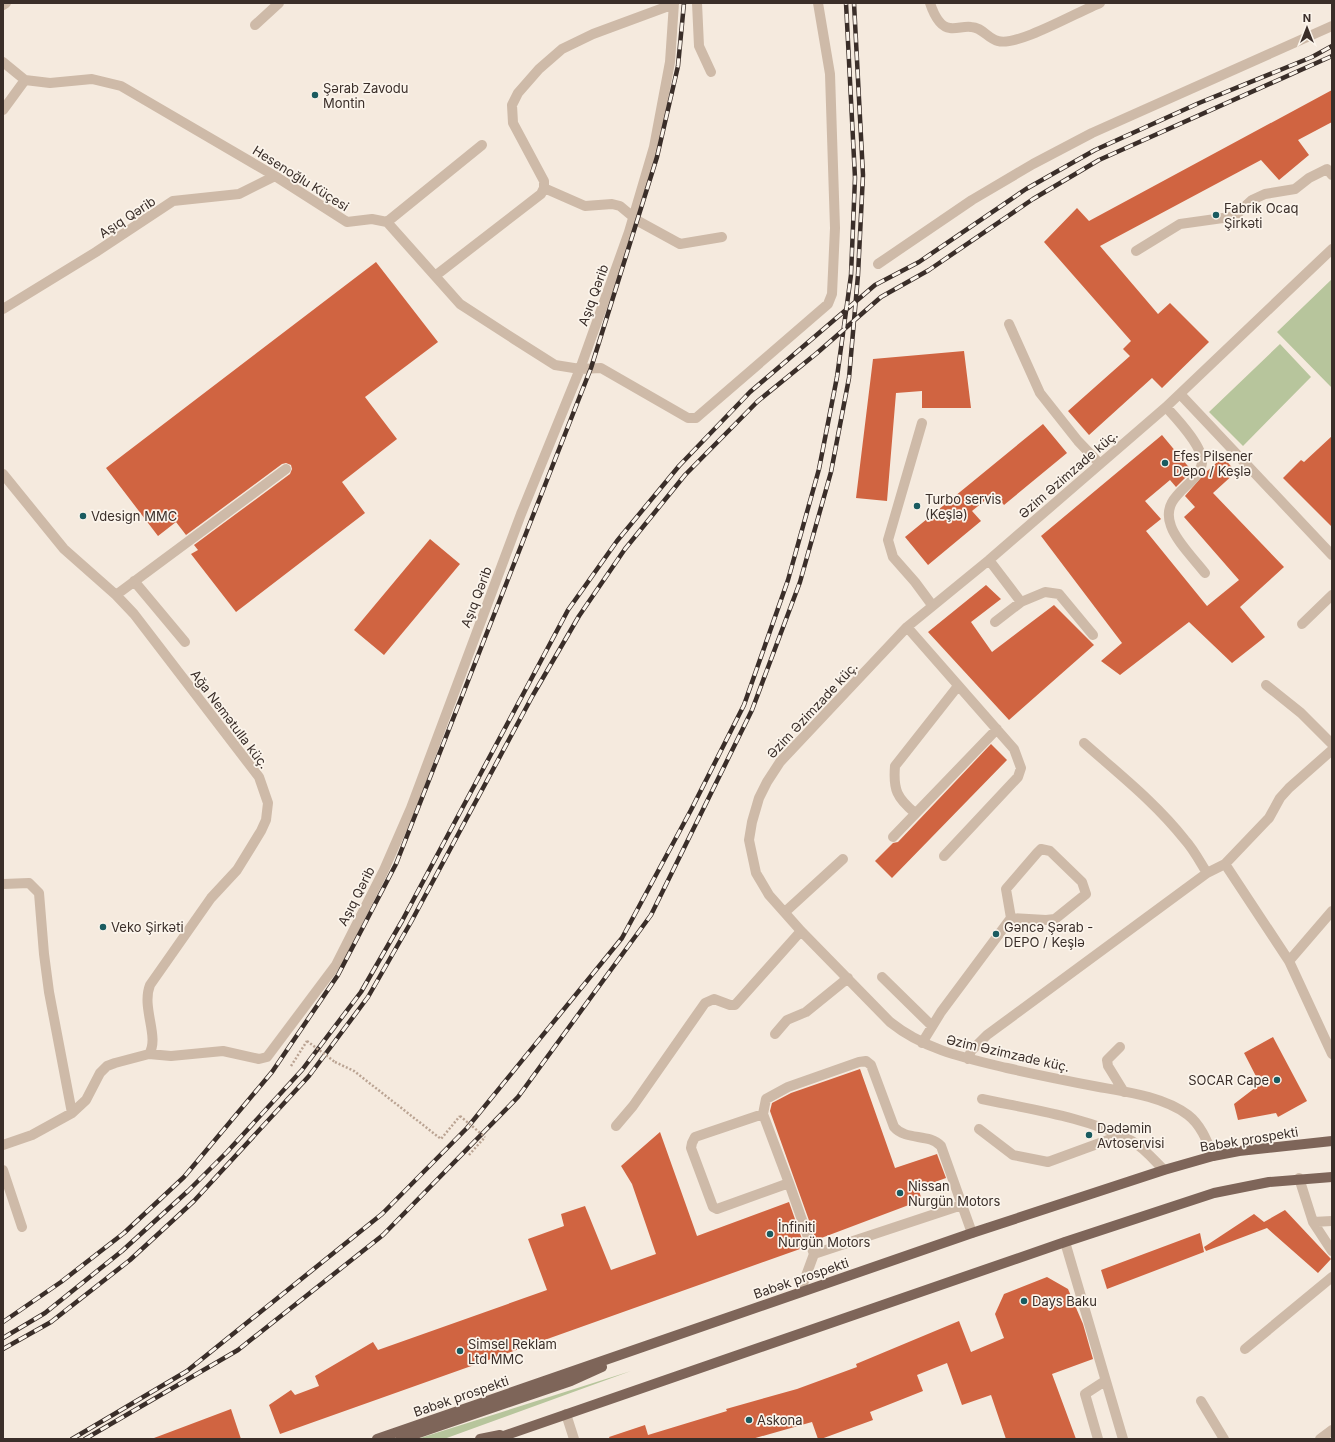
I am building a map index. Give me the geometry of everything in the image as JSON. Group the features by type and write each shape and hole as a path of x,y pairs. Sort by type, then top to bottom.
{"main road":[{"name":"Babək prospekti","path":"377,1439 972,1233 1164,1170 1213,1156 1263,1147 1332,1141"},
{"path":"494,1439 1065,1242 1214,1193 1250,1185 1299,1178 1332,1177"},
{"path":"401,1439 572,1381 668,1338"},
{"path":"480,1439 515,1432"}],"street":[{"path":"255,25 279,3"},
{"path":"435,276 541,194 544,188 544,181 513,123 512,105 518,93 538,69 562,49 593,34 674,3"},
{"name":"Aşıq Qərib","path":"149,1054 171,1056 223,1051 259,1060 267,1057 336,965 384,870 411,808 521,514 580,369 633,218 654,146 670,62 674,3"},
{"path":"697,3 699,46 711,72"},
{"path":"482,145 387,222 460,304 514,339 555,365 580,369 601,368 688,418 696,418 828,304 832,294 835,228 830,74 818,3"},
{"path":"930,3 935,16 945,26 950,28 972,27 997,41 1007,42 1052,27 1083,9 1100,3"},
{"path":"878,264 972,200 1032,164 1092,134 1332,26"},
{"path":"3,62 25,80 3,110"},
{"name":"Hesenoğlu Küçesi","path":"25,80 50,83 92,79 122,86 275,176 347,222 372,219 387,222"},
{"path":"1136,251 1180,224 1230,217 1237,214 1252,200 1265,194 1295,189 1309,178 1330,170"},
{"name":"Aşıq Qərib","path":"3,309 96,252 173,202 240,194 275,176"},
{"path":"544,188 585,206 612,204 620,206 633,218 680,244 722,238"},
{"name":"Əzim Əzimzade küç.","path":"1213,1156 1197,1124 1188,1115 1171,1106 1124,1092 968,1059 922,1043 905,1034 890,1022 801,932 769,895 756,873 751,856 750,834 759,798 780,762 907,627 932,605 989,560 1099,463 1166,407 1332,249"},
{"path":"1009,324 1040,393 1078,441 1099,463"},
{"path":"1180,394 1332,555"},
{"path":"1166,407 1189,433 1200,455 1202,463 1197,474 1171,501 1169,512 1170,526 1204,574"},
{"path":"922,422 888,540 893,557 915,582 932,605"},
{"path":"116,595 134,580 286,469"},
{"name":"Ağa Nemətulla küç.","path":"3,474 64,549 116,595 134,614 259,777 266,793 268,803 266,820 261,831 237,870 211,898 150,985 147,998 153,1043 149,1054"},
{"path":"989,560 1021,602"},
{"path":"134,580 185,642"},
{"path":"995,622 1021,602 1045,592 1059,594 1093,635"},
{"path":"1302,624 1332,595"},
{"path":"907,627 997,729 1017,754 1021,768 1018,777 944,856"},
{"path":"1266,684 1301,713 1332,744"},
{"path":"915,813 902,802 897,793 894,782 895,766 958,686"},
{"path":"894,837 915,813 997,729"},
{"path":"1084,743 1148,798 1186,841 1207,873"},
{"path":"968,1059 971,1051 987,1035 1207,873 1225,864 1269,818 1280,798 1289,788 1332,750"},
{"path":"922,1043 932,1026 1010,918 1006,889 1037,853 1041,850 1050,851 1082,882 1085,887 1086,894 1056,919 1046,920 1010,918"},
{"path":"784,912 843,859"},
{"path":"1225,864 1289,961 1332,1054"},
{"path":"3,884 29,883 39,892 49,992 72,1113"},
{"path":"1289,961 1332,911"},
{"path":"616,1126 633,1106 705,1003 714,999 730,1005 735,1005 801,932"},
{"path":"882,977 932,1026"},
{"path":"775,1034 784,1021 806,1012 848,978"},
{"path":"1120,1047 1107,1060 1108,1066 1124,1092"},
{"path":"3,1145 32,1135 72,1113 86,1100 92,1086 107,1066 149,1054"},
{"path":"800,1292 814,1254 763,1114 766,1099 773,1094 859,1062 866,1061 871,1065 894,1127 904,1134 935,1141 941,1146 972,1233"},
{"path":"982,1099 1077,1120 1119,1136 1132,1142 1164,1170"},
{"path":"763,1114 695,1137 691,1148 710,1203 717,1209 789,1183"},
{"path":"980,1129 1013,1156 1043,1162 1054,1161 1119,1136"},
{"path":"3,1170 22,1227"},
{"path":"1299,1178 1313,1222 1332,1251"},
{"path":"814,1254 962,1205"},
{"path":"1313,1222 1332,1221"},
{"path":"1065,1242 1123,1439"},
{"path":"1245,1350 1332,1277"},
{"path":"1098,1439 1085,1394 1105,1381"},
{"path":"1201,1400 1224,1439"},
{"path":"566,1414 574,1439"},
{"path":"1320,1439 1332,1430"}],"path":[{"path":"291,1066 307,1041 334,1062 354,1071 441,1139 460,1116 484,1137 469,1156"}],"green space":[{"path":"1332,279 1332,388 1277,332"},
{"path":"1280,344 1311,377 1243,446 1209,412"},
{"path":"631,1371 444,1439 417,1439"}],"building":[{"path":"1332,90 1332,122 1298,140 1309,155 1279,180 1261,160 1100,246 1158,314 1170,303 1209,342 1162,388 1152,378 1089,435 1068,411 1130,356 1123,349 1131,341 1044,242 1077,208 1089,221"},
{"path":"376,262 438,342 365,397 397,439 342,482 365,513 236,612 191,554 198,550 194,545 290,474 292,469 291,465 286,463 282,464 186,535 176,522 158,536 106,468"},
{"path":"964,351 971,408 922,408 922,391 896,393 887,501 856,498 873,359"},
{"path":"1043,424 1067,453 1004,505 994,493 972,511 981,521 928,565 905,537"},
{"path":"1162,435 1192,471 1176,487 1170,480 1145,501 1161,519 1146,531 1207,606 1239,580 1184,517 1195,507 1185,496 1205,473 1223,457 1236,472 1213,493 1284,567 1240,607 1265,637 1232,663 1189,622 1120,675 1101,661 1122,643 1041,536"},
{"path":"1332,436 1332,527 1283,478 1301,460 1304,462"},
{"path":"430,539 460,564 384,655 354,630"},
{"path":"986,585 1001,599 971,622 992,652 1054,605 1094,645 1009,720 928,632"},
{"path":"991,744 1007,760 892,878 875,861 893,843 898,842"},
{"path":"1273,1037 1307,1101 1278,1117 1276,1113 1238,1120 1234,1104 1260,1084 1244,1053"},
{"path":"860,1069 895,1168 937,1154 946,1178 918,1188 922,1200 816,1240 770,1111 772,1103 791,1093"},
{"path":"660,1132 697,1236 789,1202 804,1245 799,1246 800,1249 280,1434 269,1405 291,1390 295,1395 319,1386 315,1376 373,1342 378,1350 547,1290 528,1239 564,1226 561,1214 585,1206 611,1270 656,1254 632,1184 621,1166"},
{"path":"1285,1210 1331,1259 1318,1273 1267,1228 1206,1251 1204,1247 1254,1214 1264,1222"},
{"path":"1200,1233 1204,1252 1107,1289 1101,1270"},
{"path":"1047,1277 1068,1289 1083,1324 1093,1359 1052,1374 1076,1439 1006,1439 991,1395 962,1405 947,1363 917,1375 923,1391 870,1412 873,1420 821,1439 818,1439 812,1422 752,1439 610,1439 609,1437 645,1425 648,1435 727,1411 726,1409 797,1389 857,1367 856,1364 959,1321 971,1352 1004,1338 995,1314 1004,1294"},
{"path":"231,1409 241,1439 154,1438"}],"railway":[{"path":"3,1322 61,1282 124,1233 184,1177 272,1072 338,975 396,864 591,368 657,157 678,66 684,3"},
{"path":"72,1439 187,1371 382,1214 467,1128 622,938 691,810 744,705 788,580 819,469 837,377 851,275 855,178 846,3"},
{"path":"85,1439 238,1350 383,1235 518,1097 651,915 752,710 800,582 831,472 849,378 858,275 863,175 854,3"},
{"path":"3,1338 45,1313 122,1251 188,1191 227,1152 302,1070 361,992 402,921 568,610 617,541 679,466 750,392 875,285 919,262 1026,189 1095,150 1199,103 1312,57 1332,46"},
{"path":"3,1349 51,1322 130,1260 194,1201 309,1076 368,997 411,922 533,695 579,616 625,549 685,475 758,401 817,353 881,297 929,270 1033,199 1099,160 1332,56"}],"place":[{"name":"Şərab Zavodu Montin","path":"315,95"},
{"name":"Fabrik Ocaq Şirkəti","path":"1216,215"},
{"name":"Efes Pilsener Depo / Keşlə","path":"1165,463"},
{"name":"Turbo servis (Keşlə)","path":"917,506"},
{"name":"Vdesign MMC","path":"83,516"},
{"name":"Veko Şirkəti","path":"103,927"},
{"name":"Gəncə Şərab - DEPO / Keşlə","path":"996,934"},
{"name":"SOCAR Cape","path":"1277,1080"},
{"name":"Dədəmin Avtoservisi","path":"1089,1135"},
{"name":"Nissan Nurgün Motors","path":"900,1193"},
{"name":"İnfiniti Nurgün Motors","path":"770,1234"},
{"name":"Days Baku","path":"1024,1301"},
{"name":"Simsel Reklam Ltd MMC","path":"460,1351"},
{"name":"Askona","path":"749,1420"}]}
